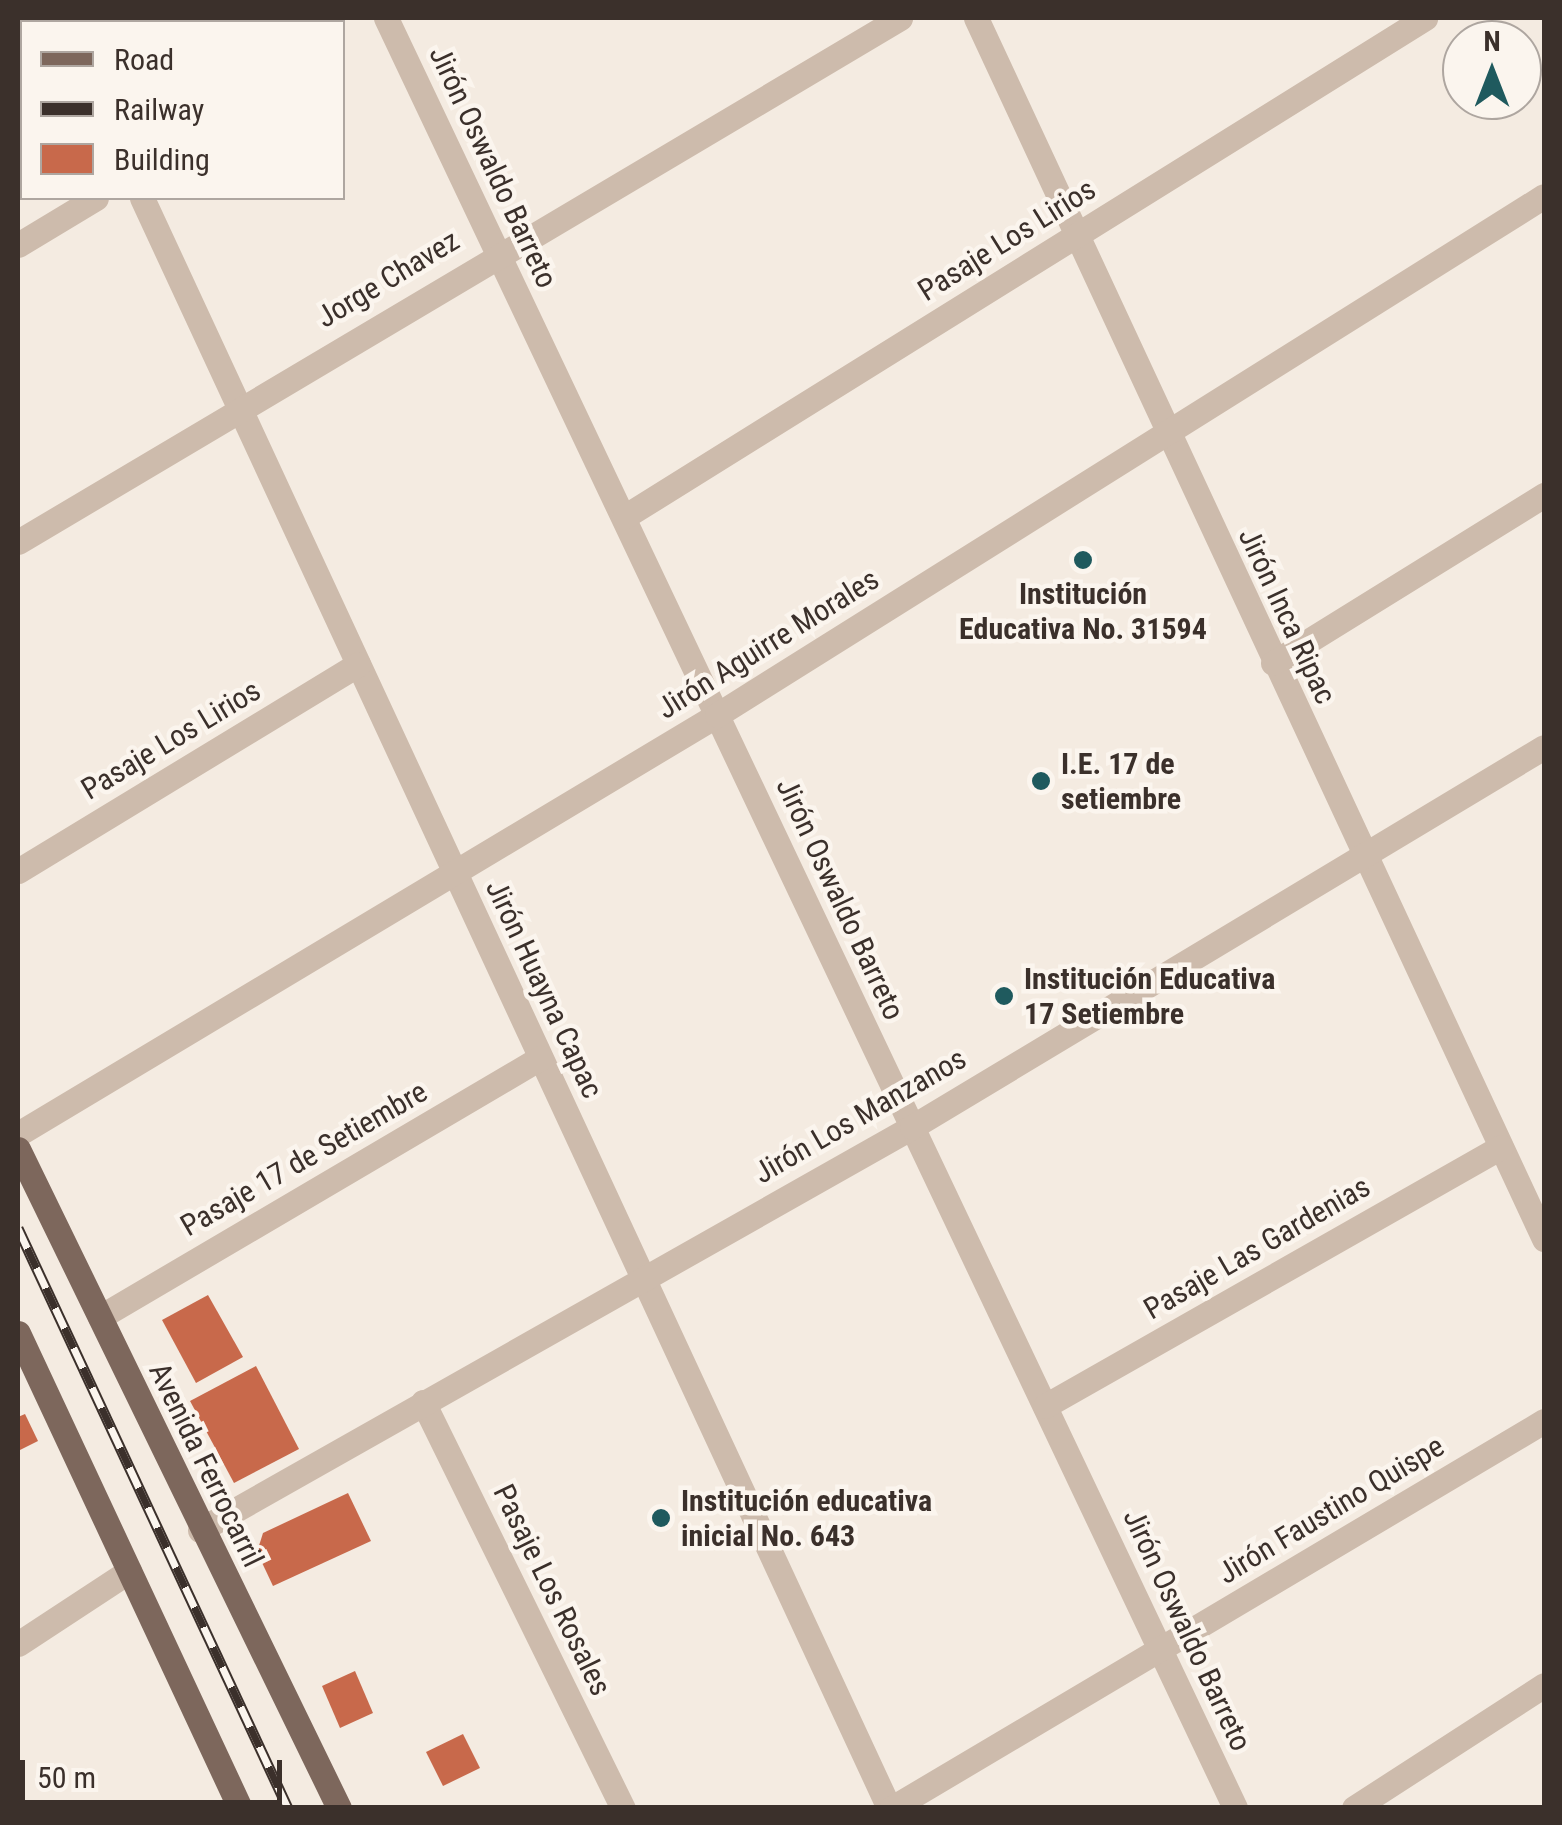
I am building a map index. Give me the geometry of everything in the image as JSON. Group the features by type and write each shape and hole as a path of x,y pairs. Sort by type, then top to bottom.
{"main road":[{"name":"Avenida Ferrocarril","path":"18,1149 338,1808"},
{"path":"18,1333 240,1808"}],"street":[{"name":"Jirón Oswaldo Barreto","path":"388,18 1235,1808"},
{"name":"Jorge Chavez","path":"18,542 497,251 900,18"},
{"name":"Jirón Inca Ripac","path":"976,18 1073,237 1544,1239"},
{"name":"Pasaje Los Lirios","path":"624,518 1425,18"},
{"name":"Jirón Aguirre Morales","path":"18,1134 717,715 1544,196"},
{"path":"18,245 93,200"},
{"name":"Jirón Huayna Capac","path":"143,200 890,1808"},
{"path":"1273,662 1544,496"},
{"name":"Pasaje Los Lirios","path":"18,871 358,664"},
{"name":"Jirón Los Manzanos","path":"200,1530 912,1126 1360,853 1544,747"},
{"name":"Pasaje 17 de Setiembre","path":"100,1317 540,1058"},
{"name":"Pasaje Las Gardenias","path":"1045,1406 1501,1147"},
{"name":"Pasaje Los Rosales","path":"423,1402 623,1808"},
{"name":"Jirón Faustino Quispe","path":"890,1808 1544,1421"},
{"path":"18,1644 129,1571"},
{"path":"1354,1808 1544,1685"}],"building":[{"path":"208,1295 243,1357 196,1383 162,1320"},
{"path":"256,1366 299,1449 234,1483 190,1401"},
{"path":"25,1414 38,1441 18,1451 18,1417"},
{"path":"348,1493 371,1541 273,1586 257,1552 263,1533"},
{"path":"355,1671 373,1713 340,1728 322,1686"},
{"path":"463,1734 480,1768 443,1786 426,1752"}],"railway":[{"path":"18,1228 288,1808"}],"place":[{"name":"Institución Educativa No. 31594","path":"1083,560"},
{"name":"I.E. 17 de setiembre","path":"1041,781"},
{"name":"Institución Educativa 17 Setiembre","path":"1004,996"},
{"name":"Institución educativa inicial No. 643","path":"661,1518"}]}
